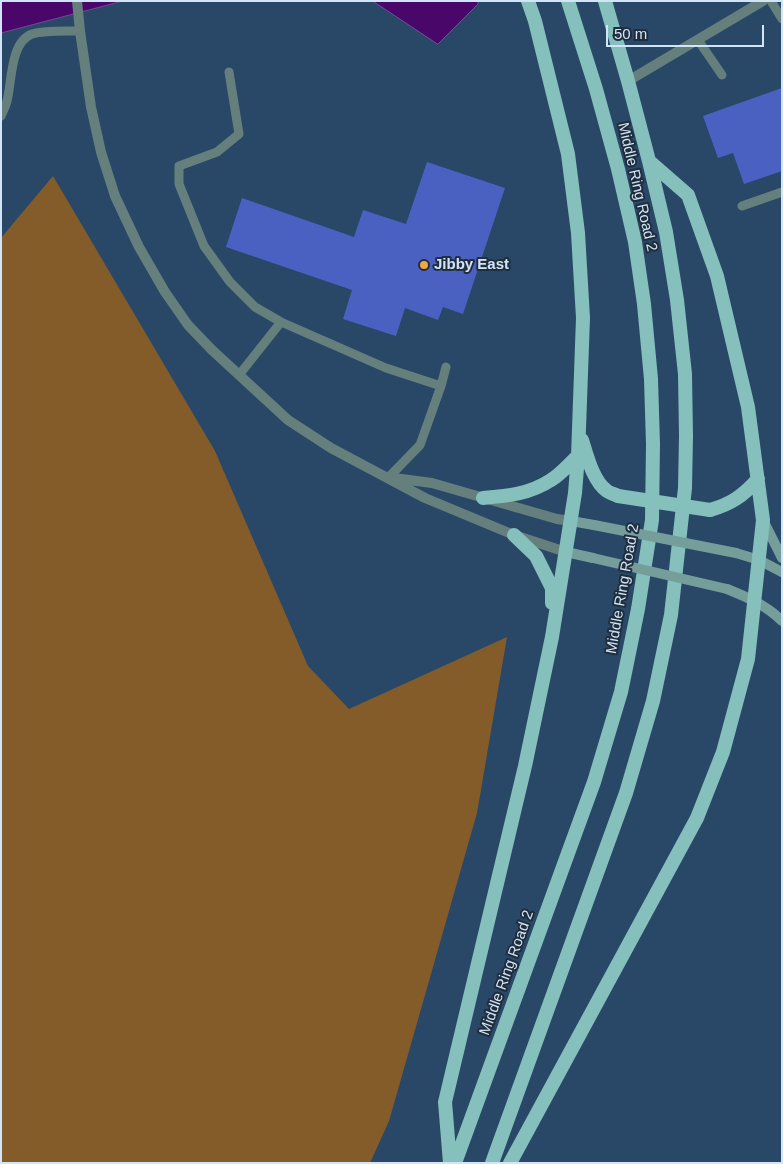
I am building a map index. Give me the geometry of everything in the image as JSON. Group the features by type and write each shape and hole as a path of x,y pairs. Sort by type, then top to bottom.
{"highway":[{"path":"450,1163 445,1102 525,766 552,636 575,493 580,435 584,318 578,233 568,154 535,21 528,1"},
{"name":"Middle Ring Road 2","path":"456,1163 594,782 621,692 638,609 652,520 653,444 651,379 644,304 635,242 618,169 568,1"},
{"name":"Middle Ring Road 2","path":"492,1163 626,793 653,701 671,615 685,488 684,374 678,300 666,232 649,161 605,1"},
{"path":"510,1163 697,818 723,752 748,659 764,520 748,406 717,276 688,195 649,161"},
{"path":"580,435 593,472 600,484 607,491 618,496 710,510 724,506 737,499 758,479"},
{"path":"483,498 519,494 538,487 552,480 578,456"},
{"path":"514,535 536,556 552,588 552,636"}],"main road":[{"path":"764,520 782,558"},
{"path":"571,521 736,553 759,560 782,572"},
{"path":"566,552 726,588 754,600 782,621"}],"street":[{"path":"77,1 92,106 101,152 115,196 139,247 165,292 188,325 212,350 288,420 331,448 425,498 514,535 566,552"},
{"path":"628,81 763,1"},
{"path":"388,478 432,483 557,519 571,521"}],"lane":[{"path":"771,1 782,19"},
{"path":"1,116 7,103 18,46 26,37 34,34 80,31"},
{"path":"698,40 722,75"},
{"path":"229,72 240,134 217,152 179,166 179,184 204,246 230,282 254,307 281,322 386,368 441,386"},
{"path":"742,206 782,192"},
{"path":"239,375 281,322"},
{"path":"388,478 420,444 446,368"}],"shaded area":[{"path":"1,1 123,1 1,33"},
{"path":"373,1 478,1 478,4 438,44"},
{"path":"53,176 215,451 308,666 349,709 507,637 477,813 389,1121 370,1163 1,1163 1,238"}],"building":[{"path":"782,88 782,171 744,184 733,153 718,158 703,116"},
{"path":"427,162 505,188 463,314 443,307 438,320 405,308 396,336 343,319 352,290 226,247 242,198 354,237 363,210 406,224"}],"place":[{"name":"Jibby East","path":"424,265"}]}
